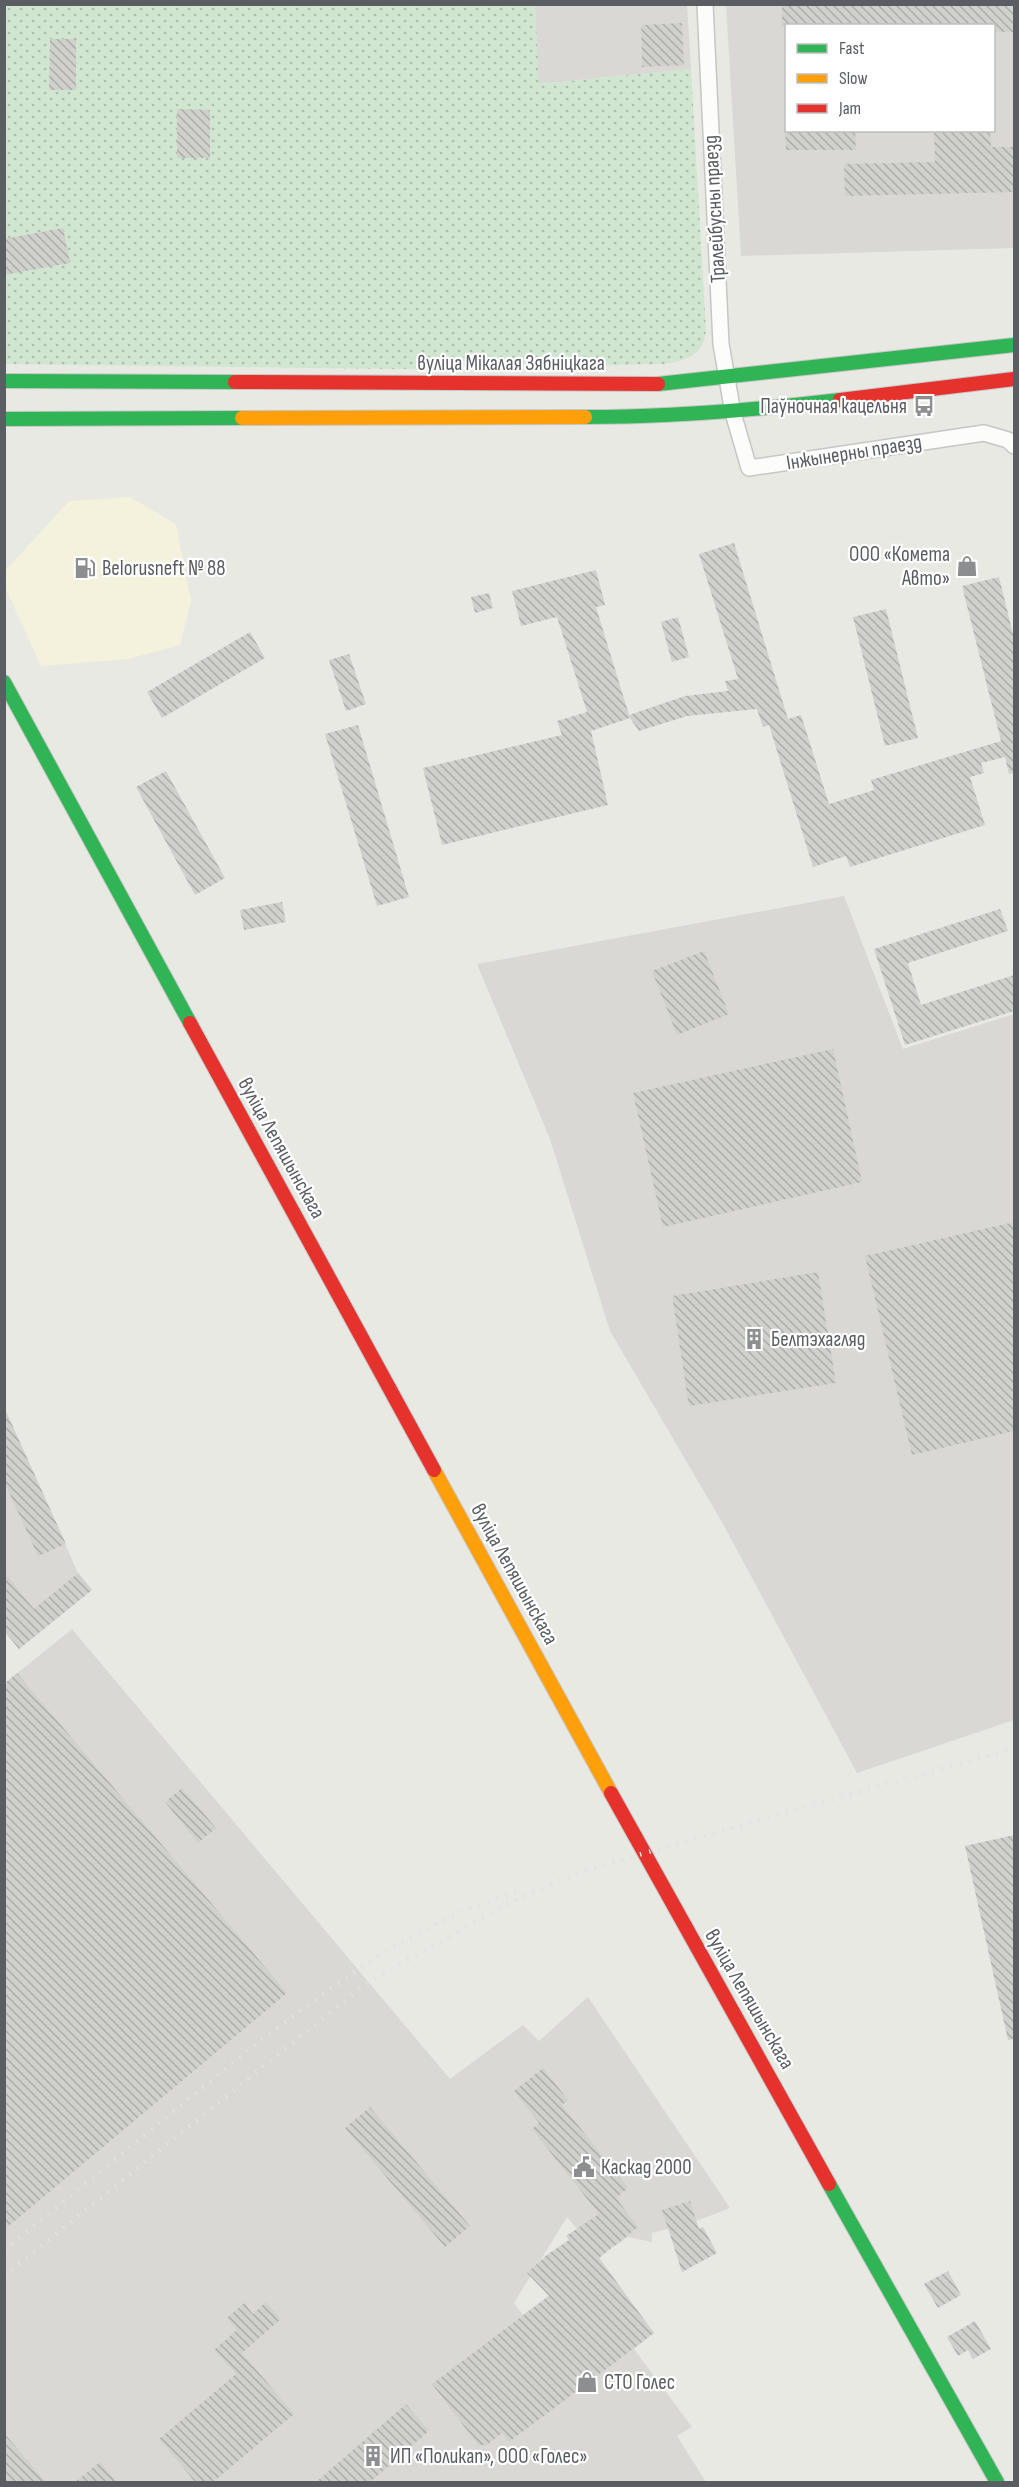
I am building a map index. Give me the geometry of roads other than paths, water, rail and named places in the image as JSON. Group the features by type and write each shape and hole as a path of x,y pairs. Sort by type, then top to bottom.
{"main road":[{"name":"вуліца Мікалая Зябніцкага","path":"4,381 618,385 726,379 1014,345"},
{"path":"4,419 670,417 1014,380"},
{"name":"вуліца Лепяшынскага","path":"4,682 644,1854 997,2482"}],"street":[{"name":"Тралейбусны праезд","path":"705,4 720,335 733,412"},
{"name":"Інжынерны праезд","path":"733,412 749,468 984,433 1008,440 1014,446"}],"railway":[{"path":"4,2276 368,1982 511,1902 582,1871 1014,1748"},
{"path":"4,2250 267,2035 357,1970 405,1940 464,1910 517,1892"}],"place":[{"name":"Паўночная кацельня","path":"924,406"},
{"name":"ООО «Комета Авто»","path":"967,566"},
{"name":"Belorusneft № 88","path":"85,568"},
{"name":"Белтэхагляд","path":"754,1339"},
{"name":"Каскад 2000","path":"584,2167"},
{"name":"СТО Голес","path":"587,2382"},
{"name":"ИП «Поликап», ООО «Голес»","path":"373,2456"}]}
